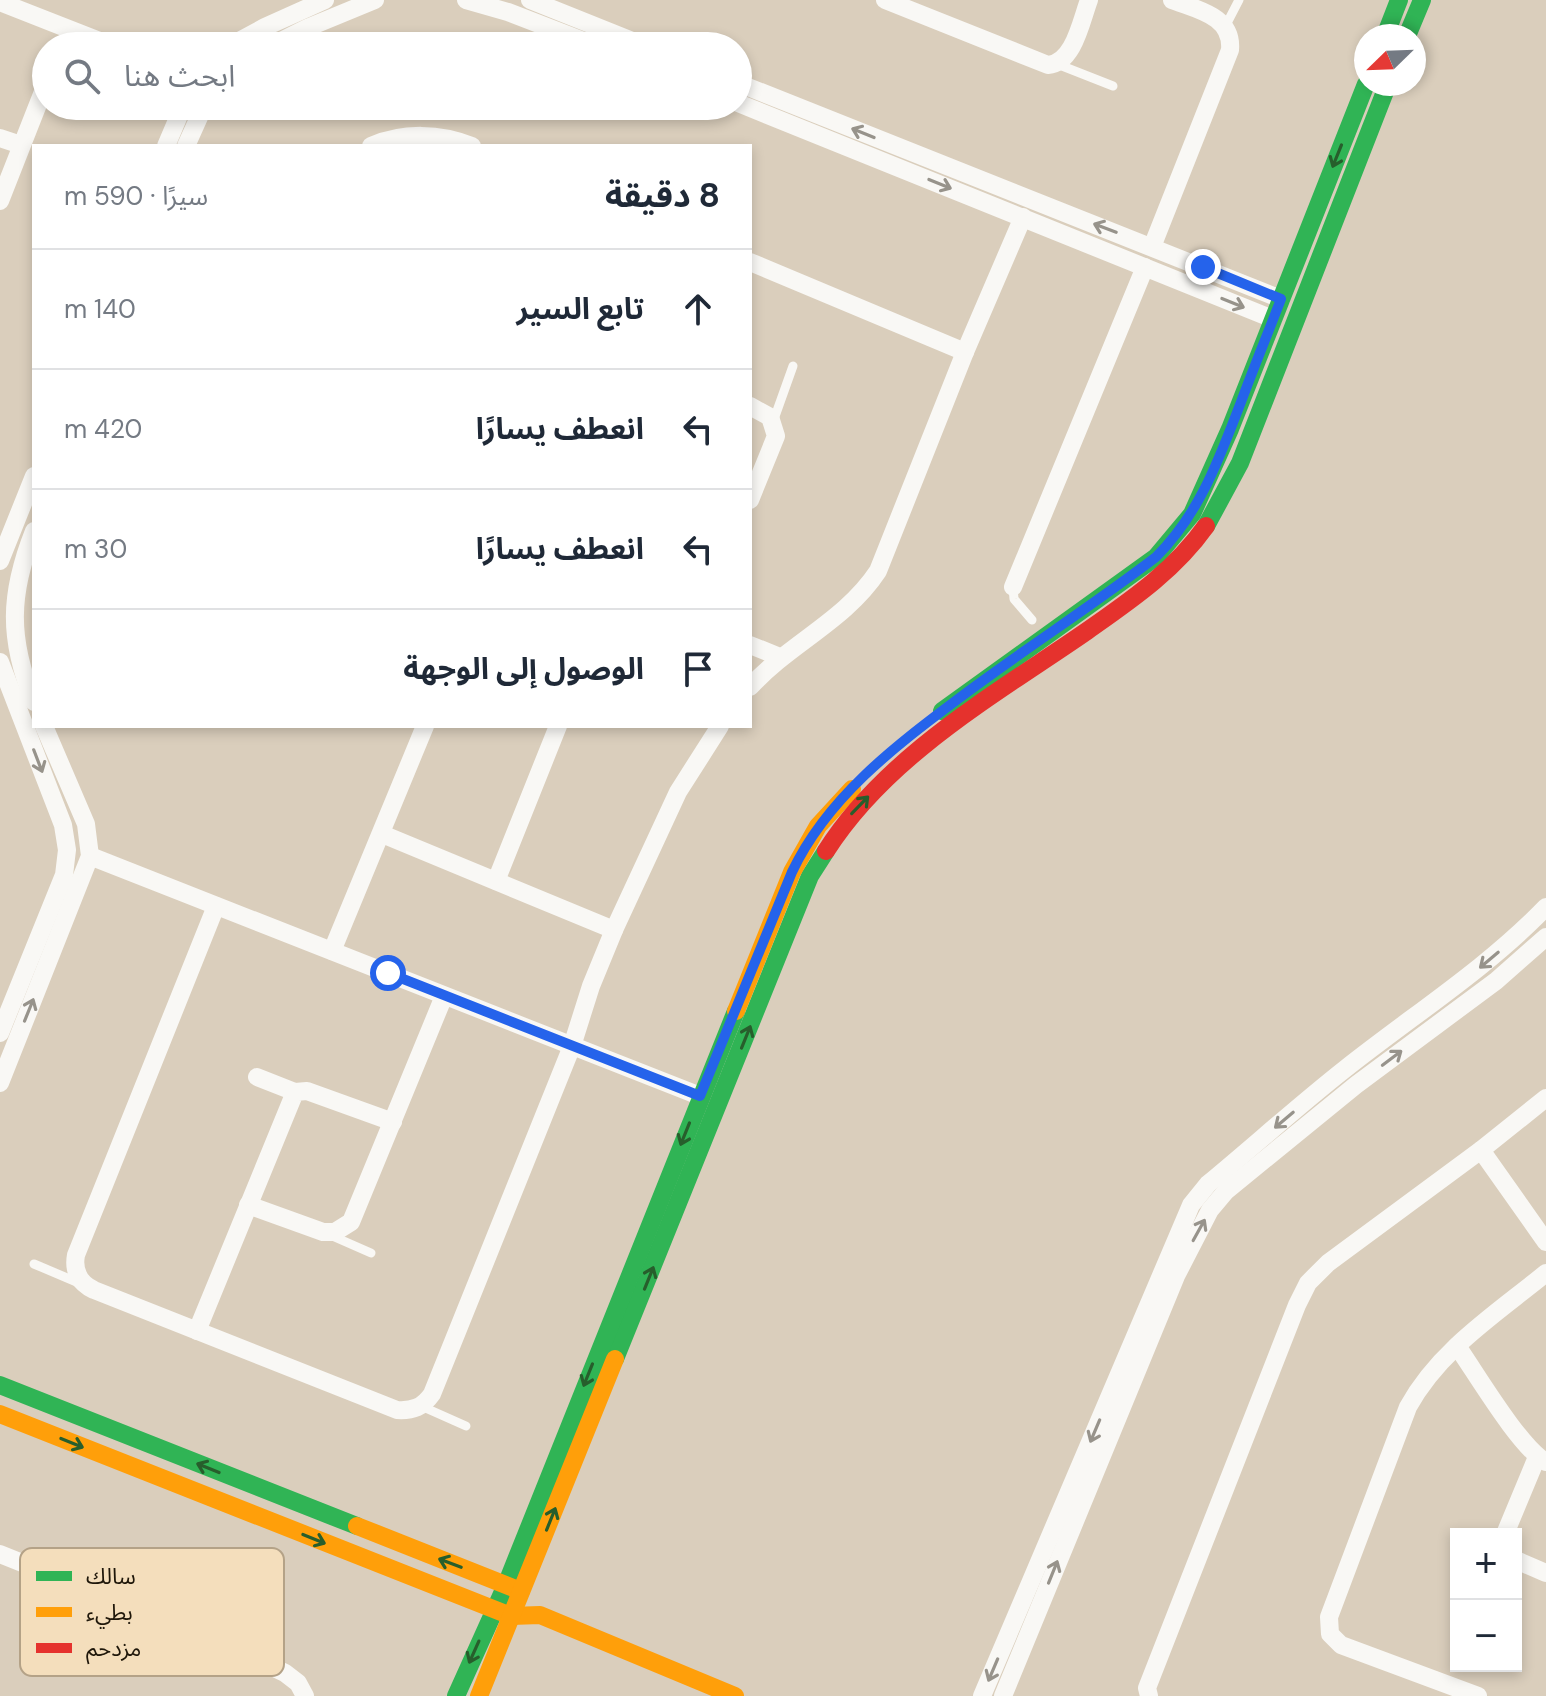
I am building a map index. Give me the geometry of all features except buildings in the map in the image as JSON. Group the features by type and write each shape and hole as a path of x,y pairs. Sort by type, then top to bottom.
{"street":[{"path":"256,32 325,0"},
{"path":"299,32 375,0"},
{"path":"466,0 494,7 559,32"},
{"path":"530,0 610,32"},
{"path":"885,0 1043,64 1056,64 1068,52 1089,0"},
{"path":"1152,247 1230,50 1225,27 1216,17 1172,0"},
{"path":"1390,24 1399,0"},
{"path":"1412,24 1422,0"},
{"path":"0,2 56,32"},
{"path":"752,89 981,190 1023,217 1273,319"},
{"path":"514,1588 700,1096 802,852 818,826 838,803 911,734 1156,557 1182,529 1192,514 1230,429 1361,96"},
{"path":"456,1696 514,1588 810,876 822,854 851,814 938,735 1153,584 1191,549 1211,520 1250,437 1383,96"},
{"path":"752,108 1152,247 1281,299"},
{"path":"0,201 32,118"},
{"path":"167,144 177,120"},
{"path":"187,144 198,120"},
{"path":"377,144 421,135 465,144"},
{"path":"0,138 21,145"},
{"path":"752,685 780,657 843,613 878,571 965,352 1023,217"},
{"path":"752,263 965,352"},
{"path":"1013,587 1145,267"},
{"path":"752,407 764,412 773,422 776,436 752,493"},
{"path":"1230,429 1250,437"},
{"path":"0,561 32,481"},
{"path":"32,537 19,573 14,620 21,667 32,697"},
{"path":"752,646 780,657"},
{"path":"0,662 29,722 63,825 67,863 0,1033"},
{"path":"0,1083 5,1059 90,856 86,824 45,728"},
{"path":"332,951 424,728"},
{"path":"496,881 557,728"},
{"path":"216,906 76,1255 77,1276 87,1287 397,1410 406,1411 421,1406 432,1394 572,1046 587,997 614,930 678,792 719,728"},
{"path":"382,834 614,930"},
{"path":"90,856 700,1096"},
{"path":"982,1696 1191,1205 1208,1184 1344,1069 1483,965 1546,907"},
{"path":"766,934 784,940"},
{"path":"1003,1696 1176,1276 1210,1210 1226,1191 1356,1085 1496,981 1546,937"},
{"path":"248,1205 323,1232 335,1232 351,1222 444,996"},
{"path":"1344,1069 1356,1085"},
{"path":"257,1077 295,1092 307,1091 393,1122"},
{"path":"197,1331 295,1092"},
{"path":"1149,1696 1147,1688 1308,1283 1328,1263 1546,1098"},
{"path":"1481,1150 1546,1242"},
{"path":"1478,1696 1341,1645 1330,1634 1329,1617 1408,1407 1426,1378 1457,1346 1546,1273"},
{"path":"1457,1346 1542,1460 1508,1528"},
{"path":"0,1385 514,1588 540,1615"},
{"path":"0,1414 502,1612 540,1615 735,1696"},
{"path":"268,1521 277,1495"},
{"path":"0,1554 20,1562"},
{"path":"1522,1563 1546,1573"},
{"path":"479,1696 502,1612"},
{"path":"284,1673 298,1683 305,1696"}],"lane":[{"path":"1225,27 1239,0"},
{"path":"1056,64 1113,86"},
{"path":"773,422 793,366"},
{"path":"1013,587 1014,599 1032,620"},
{"path":"323,1232 371,1253"},
{"path":"34,1264 87,1287"},
{"path":"421,1406 466,1426"}],"traffic: fast":[{"path":"1390,24 1399,0"},
{"path":"1412,24 1422,0"},
{"path":"942,711 1156,557 1192,514 1230,429 1361,96"},
{"path":"1206,526 1240,463 1383,96"},
{"path":"615,1359 810,876 826,851"},
{"path":"456,1696 506,1585 736,1011"},
{"path":"0,1385 357,1526"}],"traffic: slow":[{"path":"736,1011 792,872 818,826 852,789"},
{"path":"479,1696 615,1359"},
{"path":"0,1414 511,1616 540,1615 735,1696"},
{"path":"357,1526 521,1591"}],"traffic: jam":[{"path":"826,851 851,817 911,756 981,703 1136,596 1166,571 1206,526"}],"route":[{"path":"388,973 700,1096 792,872 828,814 911,734 1156,557 1192,514 1202,497 1281,299 1203,267"}]}
